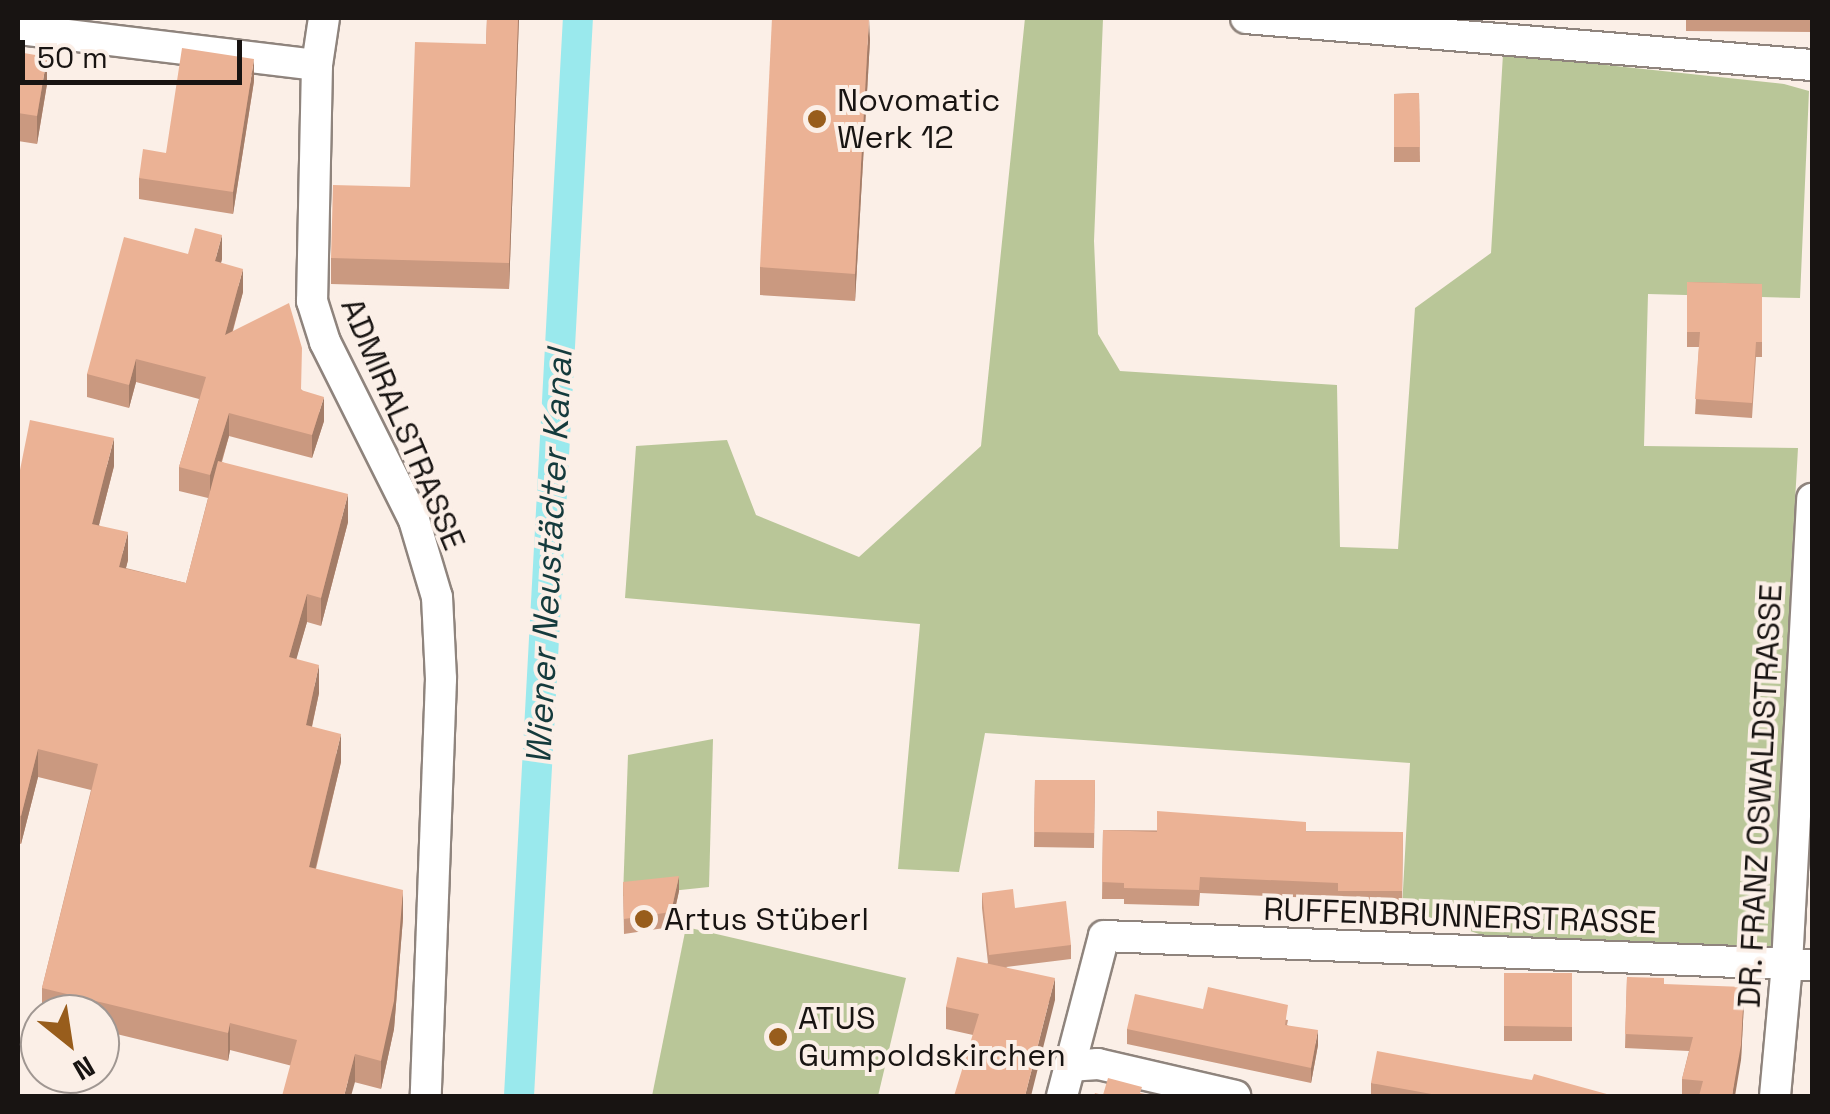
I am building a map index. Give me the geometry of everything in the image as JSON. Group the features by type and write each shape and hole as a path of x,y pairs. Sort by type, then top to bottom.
{"street":[{"name":"ADMIRALSTRASSE","path":"324,18 317,65 312,301 325,342 414,520 437,597 441,680 426,1096"},
{"path":"1246,18 1812,65"},
{"path":"18,28 317,65"},
{"name":"DR. FRANZ OSWALDSTRASSE","path":"1775,1096 1800,964 1812,498"},
{"name":"RUFFENBRUNNERSTRASSE","path":"1069,1066 1104,936 1800,964"},
{"path":"1062,1096 1069,1066 1098,1064 1234,1096"}],"green space":[{"path":"1025,18 1103,19 1094,241 1098,334 1120,371 1337,385 1340,547 1398,549 1415,308 1491,253 1503,54 1784,84 1809,91 1800,298 1648,294 1644,446 1798,448 1792,555 1812,557 1779,951 1488,937 1402,908 1410,763 985,733 959,872 898,869 920,624 625,598 636,446 727,440 756,515 859,557 981,446"},
{"path":"713,739 709,887 623,896 628,755"},
{"name":"ATUS Gumpoldskirchen","path":"686,927 906,978 878,1096 652,1096"}],"building":[{"path":"487,18 518,18 509,263 331,258 333,185 410,187 415,42 486,44"},
{"name":"Novomatic Werk 12","path":"772,18 869,18 855,274 760,267"},
{"path":"182,48 254,59 233,192 139,178 143,149 166,153"},
{"path":"18,52 47,57 37,116 18,113"},
{"path":"1419,93 1420,147 1394,147 1394,94"},
{"path":"195,228 222,235 215,261 243,269 225,335 289,303 302,348 301,390 324,397 312,435 229,413 210,475 179,467 206,377 136,359 129,385 87,374 124,237 188,254"},
{"path":"1687,282 1762,284 1762,342 1756,342 1752,403 1695,399 1700,332 1687,332"},
{"path":"30,420 114,438 92,524 128,532 119,567 186,583 218,461 348,494 321,598 307,594 289,657 319,665 306,725 341,734 309,867 403,890 394,1001 381,1061 355,1054 344,1096 282,1096 297,1040 230,1023 228,1033 120,1007 120,994 67,994 42,988 98,764 38,749 21,816 18,815 18,480"},
{"path":"1035,780 1095,780 1094,833 1034,832"},
{"path":"1157,811 1306,822 1306,832 1403,832 1402,891 1338,891 1338,883 1200,877 1199,890 1124,888 1124,883 1102,882 1103,830 1157,832"},
{"path":"679,876 671,912 624,919 623,882"},
{"path":"1013,889 1015,908 1066,901 1071,945 989,955 982,893"},
{"path":"957,957 1055,978 1025,1096 954,1096 979,1014 946,1007"},
{"path":"1504,973 1572,973 1572,1027 1504,1026"},
{"path":"1627,977 1664,978 1664,984 1744,987 1741,1045 1732,1096 1699,1096 1703,1081 1682,1079 1693,1037 1625,1034"},
{"path":"1208,987 1288,1005 1285,1025 1318,1030 1311,1068 1127,1029 1135,994 1203,1009"},
{"path":"1377,1051 1532,1080 1534,1074 1614,1096 1436,1096 1371,1083"},
{"path":"1108,1078 1142,1087 1140,1093 1155,1096 1094,1096 1103,1095"}],"waterway":[{"name":"Wiener Neustädter Kanal","path":"519,1096 578,18"}],"place":[{"name":"Novomatic Werk 12","path":"817,119"},
{"name":"Artus Stüberl","path":"644,919"},
{"name":"ATUS Gumpoldskirchen","path":"778,1037"}]}
